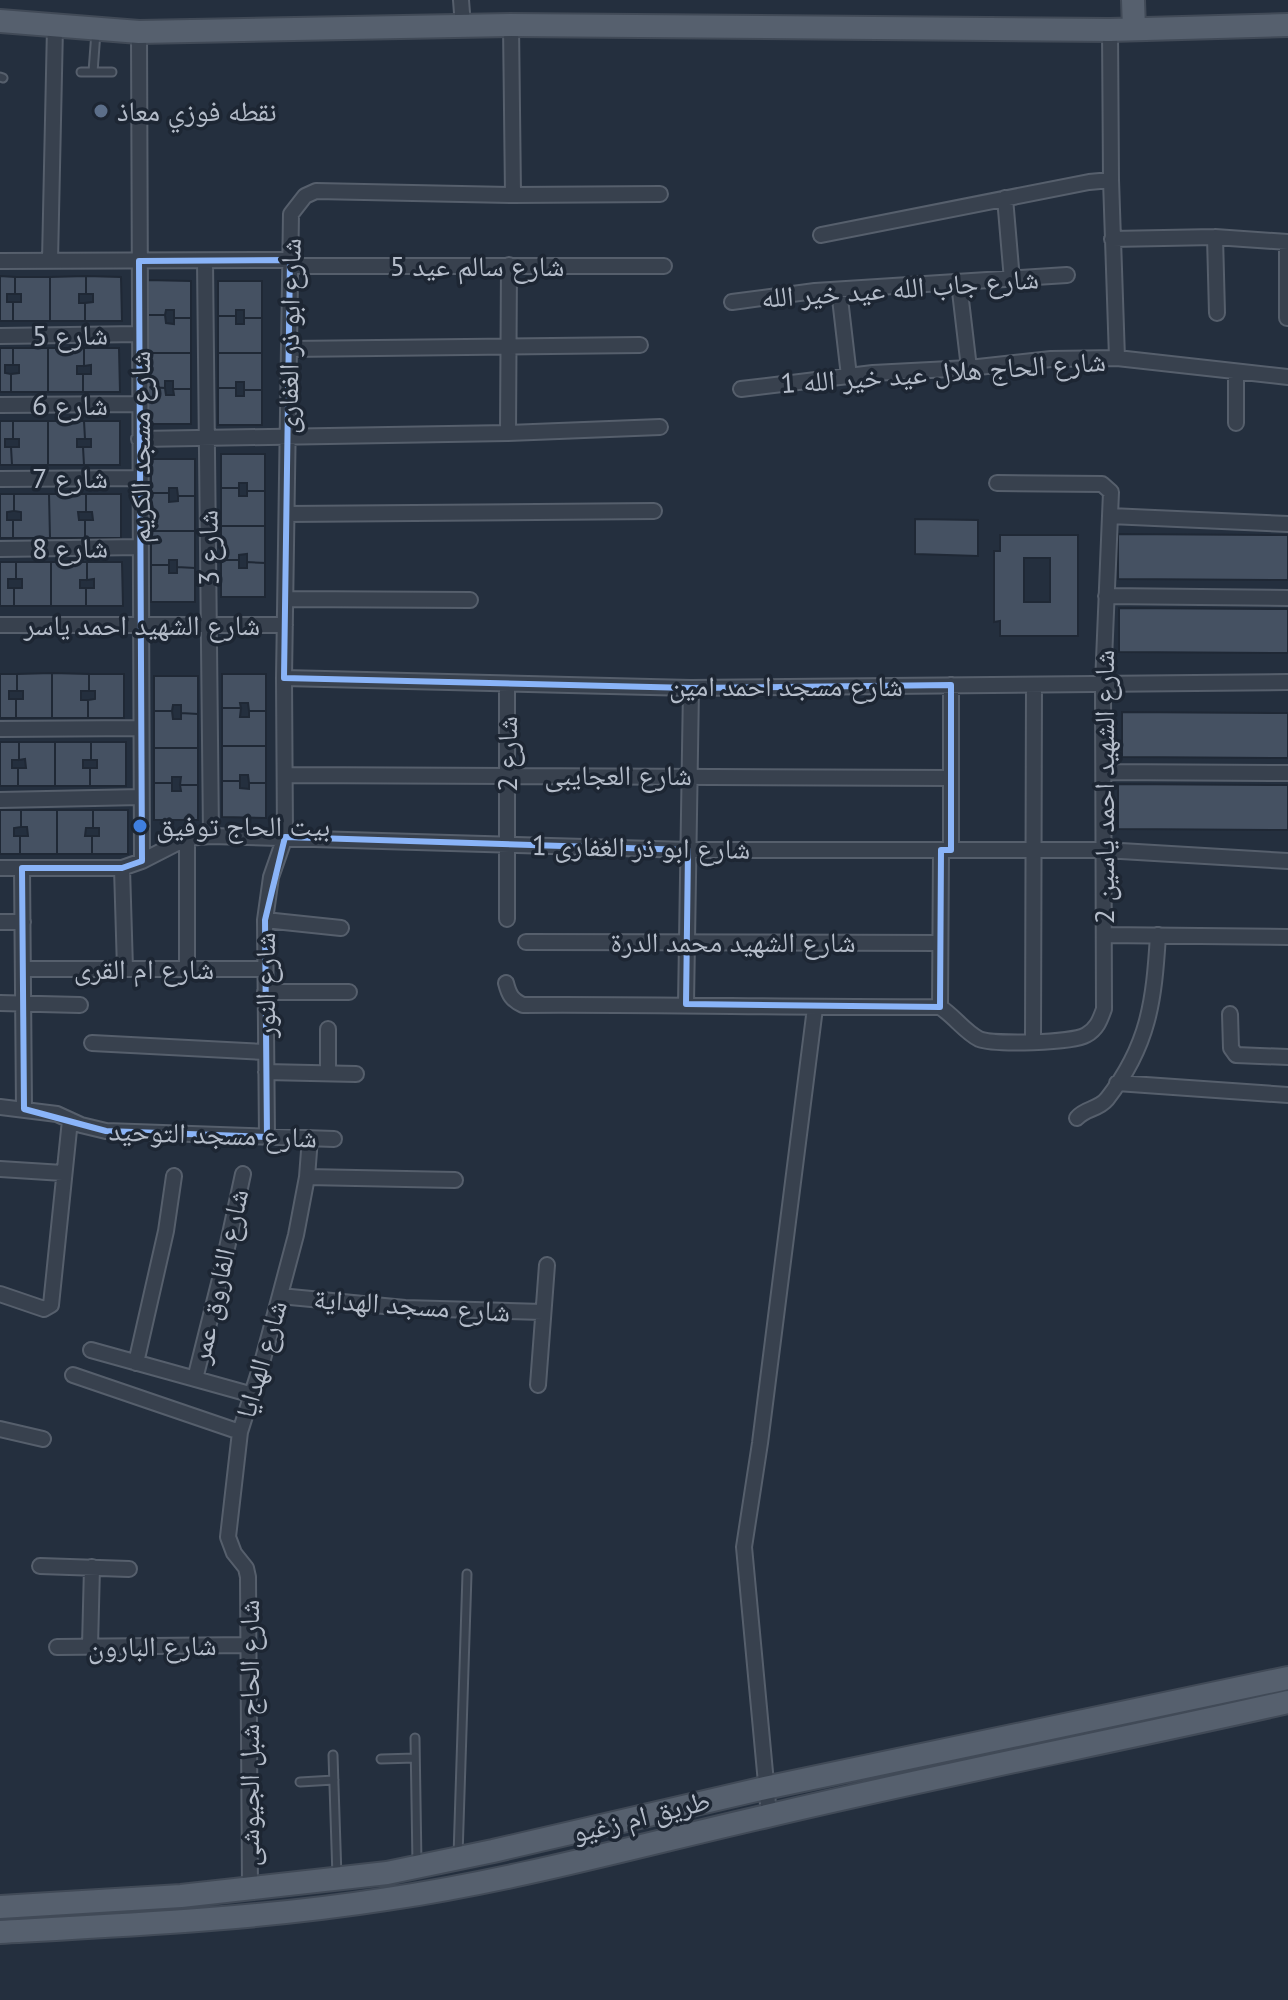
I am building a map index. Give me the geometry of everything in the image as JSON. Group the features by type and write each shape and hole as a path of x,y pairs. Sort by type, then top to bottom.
{"main road":[{"path":"1133,0 1134,29"},
{"path":"0,21 139,32 511,25 1110,30 1288,25"},
{"name":"طريق ام زغيو","path":"0,1907 181,1896 417,1867 765,1788 1288,1678"},
{"name":"طريق ام زغيو","path":"0,1932 185,1922 387,1899 474,1884 553,1868 769,1815 1288,1702"},
{"path":"1040,1729 1048,1755"},
{"path":"181,1896 185,1922"}],"street":[{"path":"461,0 463,26"},
{"path":"511,25 513,195"},
{"path":"50,261 55,27"},
{"path":"1110,30 1112,239 1117,358"},
{"name":"شارع مسجد الكريم","path":"139,32 142,861"},
{"name":"شارع جاب الله عيد خير الله","path":"821,235 1111,180"},
{"name":"شارع ابو ذر الغفارى","path":"285,837 284,678 291,214 305,196 316,191 660,194"},
{"path":"1005,198 1012,280"},
{"path":"1112,239 1215,237 1288,242 1287,318"},
{"path":"1215,237 1217,313"},
{"name":"شارع سالم عيد 5","path":"0,261 664,266"},
{"name":"شارع 3","path":"205,261 211,836"},
{"path":"508,433 509,265"},
{"name":"شارع جاب الله عيد خير الله","path":"732,302 839,290 1067,275"},
{"path":"959,283 969,368"},
{"path":"839,290 849,376"},
{"name":"شارع 5","path":"0,336 139,334"},
{"path":"289,349 640,345"},
{"name":"شارع الحاج هلال عيد خير الله 1","path":"741,389 849,376 1051,359 1117,358 1288,377"},
{"path":"1236,373 1236,423"},
{"name":"شارع 6","path":"0,405 139,404"},
{"path":"139,439 508,433 660,427"},
{"name":"شارع 7","path":"0,479 139,478"},
{"name":"شارع الشهيد احمد ياسين 2","path":"940,1007 978,1038 1033,1042 1085,1036 1097,1026 1104,1009 1103,684 1111,492 1102,484 997,483"},
{"path":"287,514 654,511"},
{"path":"1110,516 1288,524"},
{"name":"شارع 8","path":"0,549 140,547"},
{"path":"1106,596 1288,598"},
{"path":"286,599 470,600"},
{"name":"شارع الشهيد احمد ياسر","path":"0,625 285,625"},
{"name":"شارع مسجد احمد امين","path":"284,678 691,688 1288,682"},
{"name":"شارع 2","path":"507,684 507,919"},
{"path":"506,983 514,1000 523,1005 940,1007 940,943 951,778 951,685"},
{"path":"1033,1042 1034,685"},
{"path":"686,1004 691,688"},
{"path":"0,729 141,728"},
{"path":"1104,772 1288,773"},
{"name":"شارع العجايبى","path":"286,775 951,778"},
{"path":"0,800 141,797"},
{"name":"شارع ابو ذر الغفارى 1","path":"0,868 122,868 187,838 211,836 688,850 1104,850 1288,861"},
{"name":"شارع النور","path":"267,1137 265,920 271,877 285,837"},
{"path":"187,838 187,969"},
{"path":"22,868 24,1109"},
{"path":"122,868 125,969"},
{"path":"265,920 341,928"},
{"path":"0,922 23,922"},
{"path":"1104,935 1288,937"},
{"path":"1077,1118 1083,1112 1096,1110 1117,1083 1149,1021 1155,989 1158,935"},
{"name":"شارع الشهيد محمد الدرة","path":"526,942 940,943"},
{"name":"شارع ام القرى","path":"23,969 265,969"},
{"path":"265,992 349,992"},
{"path":"0,1003 80,1005"},
{"path":"769,1815 744,1547 815,1008"},
{"path":"1230,1014 1231,1048 1236,1055 1288,1057"},
{"path":"328,1029 328,1073"},
{"path":"92,1043 265,1052"},
{"path":"266,1072 356,1074"},
{"path":"1117,1083 1288,1095"},
{"name":"شارع مسجد التوحيد","path":"0,1107 57,1114 106,1131 334,1139"},
{"path":"0,1294 44,1309 51,1305 70,1120"},
{"name":"شارع الهدايا","path":"248,1577 228,1537 240,1432 296,1235 307,1177 310,1138"},
{"path":"0,1169 63,1173"},
{"name":"شارع الفاروق عمر","path":"195,1379 243,1174"},
{"path":"136,1363 166,1231 174,1176"},
{"path":"307,1177 455,1180"},
{"path":"538,1385 547,1265"},
{"name":"شارع مسجد الهداية","path":"280,1296 405,1308 543,1312"},
{"path":"91,1350 253,1395"},
{"path":"73,1375 240,1432"},
{"path":"0,1429 43,1439"},
{"path":"40,1566 129,1569"},
{"path":"90,1646 92,1567"},
{"name":"شارع الحاج شبل الجيوشى","path":"248,1577 250,1889"},
{"name":"شارع البارون","path":"57,1647 248,1645"}],"lane":[{"path":"93,72 96,30"},
{"path":"81,72 112,72"},
{"path":"458,1859 467,1574"},
{"path":"415,1738 417,1867"},
{"path":"333,1755 337,1878"},
{"path":"381,1759 415,1758"},
{"path":"300,1782 334,1780"}],"highlighted area":[{"path":"290,260 284,678 691,688 951,685 951,850 941,850 940,1007 686,1004 688,850 285,837 265,920 267,1137 106,1131 24,1109 22,868 122,868 142,861 139,261"}],"building":[{"path":"0,276 15,277 15,294 7,294 7,302 13,302 13,321 0,321"},
{"path":"86,276 121,277 122,321 85,321 85,303 93,302 93,294 86,294"},
{"path":"86,276 86,294 79,294 79,303 85,303 85,321 50,321 50,277"},
{"path":"15,277 50,277 50,321 13,321 13,302 21,302 21,294 15,294"},
{"path":"147,280 191,281 191,318 174,318 174,310 166,310 165,315 147,315"},
{"path":"218,281 262,281 262,318 244,318 244,310 236,310 236,316 218,316"},
{"path":"147,315 165,315 166,323 174,324 174,318 191,318 191,353 147,353"},
{"path":"218,316 236,316 236,324 244,324 244,318 262,318 262,353 218,353"},
{"path":"0,348 13,348 13,365 5,365 5,373 11,374 11,392 0,392"},
{"path":"13,348 48,348 48,392 11,392 11,374 19,373 19,365 13,365"},
{"path":"48,348 84,348 84,366 77,366 77,374 83,374 83,392 48,392"},
{"path":"84,348 119,348 120,392 83,392 83,374 91,374 91,365 84,366"},
{"path":"147,353 191,353 191,389 173,389 173,381 165,381 165,388 147,387"},
{"path":"218,353 262,353 262,390 244,390 244,382 236,382 236,388 218,388"},
{"path":"147,387 165,388 166,395 174,395 173,389 191,389 191,424 147,424"},
{"path":"218,388 236,388 236,396 244,396 244,390 262,390 262,425 218,425"},
{"path":"0,421 13,421 13,439 5,439 5,447 11,447 12,465 0,465"},
{"path":"13,421 48,421 48,465 12,465 11,447 19,447 19,439 13,439"},
{"path":"48,421 84,421 85,439 77,439 77,447 83,447 84,465 48,465"},
{"path":"84,421 120,421 120,465 84,465 83,447 91,447 91,439 85,439"},
{"path":"221,454 265,454 265,491 247,491 247,483 239,483 239,488 221,488"},
{"path":"151,459 195,459 195,496 178,496 177,488 169,488 169,493 151,493"},
{"path":"221,488 239,488 239,496 247,496 247,491 265,491 265,526 221,526"},
{"path":"151,493 169,493 169,502 178,501 178,496 195,496 195,531 151,531"},
{"path":"0,494 14,494 14,511 7,512 7,520 13,520 13,538 0,538"},
{"path":"14,494 49,494 50,538 13,538 13,520 21,520 21,512 14,511"},
{"path":"49,494 86,494 86,512 78,512 79,520 85,520 85,538 50,538"},
{"path":"86,494 121,494 121,538 85,538 85,520 93,520 92,512 86,512"},
{"path":"915,519 978,520 978,556 915,554"},
{"path":"221,526 265,526 265,563 247,562 247,554 239,555 239,560 221,560"},
{"path":"151,531 195,531 195,568 177,567 177,560 169,560 169,565 151,565"},
{"path":"1118,534 1288,535 1288,580 1118,579"},
{"path":"1000,535 1078,535 1078,636 1000,636 1000,621 994,622 994,551 1000,551","holes":["1024,558 1050,558 1050,602 1024,602"]},
{"path":"221,560 239,560 239,568 247,568 247,562 265,563 265,597 221,597"},
{"path":"0,562 16,562 16,579 8,579 8,588 14,588 14,606 0,606"},
{"path":"16,562 51,562 51,606 14,606 14,588 22,588 22,579 16,579"},
{"path":"51,562 87,562 87,580 80,580 80,588 86,588 86,606 51,606"},
{"path":"87,562 122,562 123,606 86,606 86,588 94,588 94,579 87,580"},
{"path":"151,565 169,565 169,573 177,573 177,567 195,568 195,602 151,602"},
{"path":"1119,608 1288,609 1288,653 1119,652"},
{"path":"52,673 52,718 16,718 16,699 23,699 23,691 17,691 17,674"},
{"path":"52,673 89,674 89,691 81,691 81,700 88,700 88,718 52,718"},
{"path":"0,674 17,674 17,691 9,691 9,699 16,699 16,718 0,718"},
{"path":"89,674 124,674 124,718 88,718 88,700 95,699 95,691 89,691"},
{"path":"222,674 266,674 266,711 249,711 248,703 240,703 241,708 222,708"},
{"path":"154,676 198,676 198,714 181,713 181,705 173,705 172,711 154,711"},
{"path":"222,708 241,708 240,717 249,717 249,711 266,711 266,746 222,746"},
{"path":"154,711 172,711 173,719 181,719 181,713 198,714 198,748 154,748"},
{"path":"1122,712 1288,713 1288,758 1122,757"},
{"path":"0,742 19,742 19,760 12,760 12,768 18,768 18,786 0,786"},
{"path":"19,742 55,742 55,786 18,786 18,768 26,768 25,759 19,760"},
{"path":"55,742 91,742 91,760 83,760 83,768 90,768 90,786 55,786"},
{"path":"91,742 126,742 126,786 90,786 90,768 97,768 97,760 91,760"},
{"path":"222,746 266,746 266,783 249,783 248,775 240,775 240,781 222,781"},
{"path":"154,748 198,748 198,785 180,785 181,777 172,777 172,783 154,783"},
{"path":"222,781 240,781 240,788 249,789 249,783 266,783 266,818 222,817"},
{"path":"154,783 172,783 172,791 181,791 180,785 198,785 198,820 154,820"},
{"path":"1118,784 1288,785 1288,830 1118,829"},
{"path":"0,810 21,810 21,827 14,828 14,836 20,836 20,854 0,854"},
{"path":"21,810 57,810 57,854 20,854 20,836 28,836 27,827 21,827"},
{"path":"57,810 93,810 93,828 86,828 85,836 92,836 92,854 57,854"},
{"path":"93,810 128,810 128,854 92,854 92,836 99,836 99,828 93,828"}],"place":[{"name":"نقطه فوزي معاذ","path":"101,111"},
{"name":"بيت الحاج توفيق","path":"140,826"}]}
